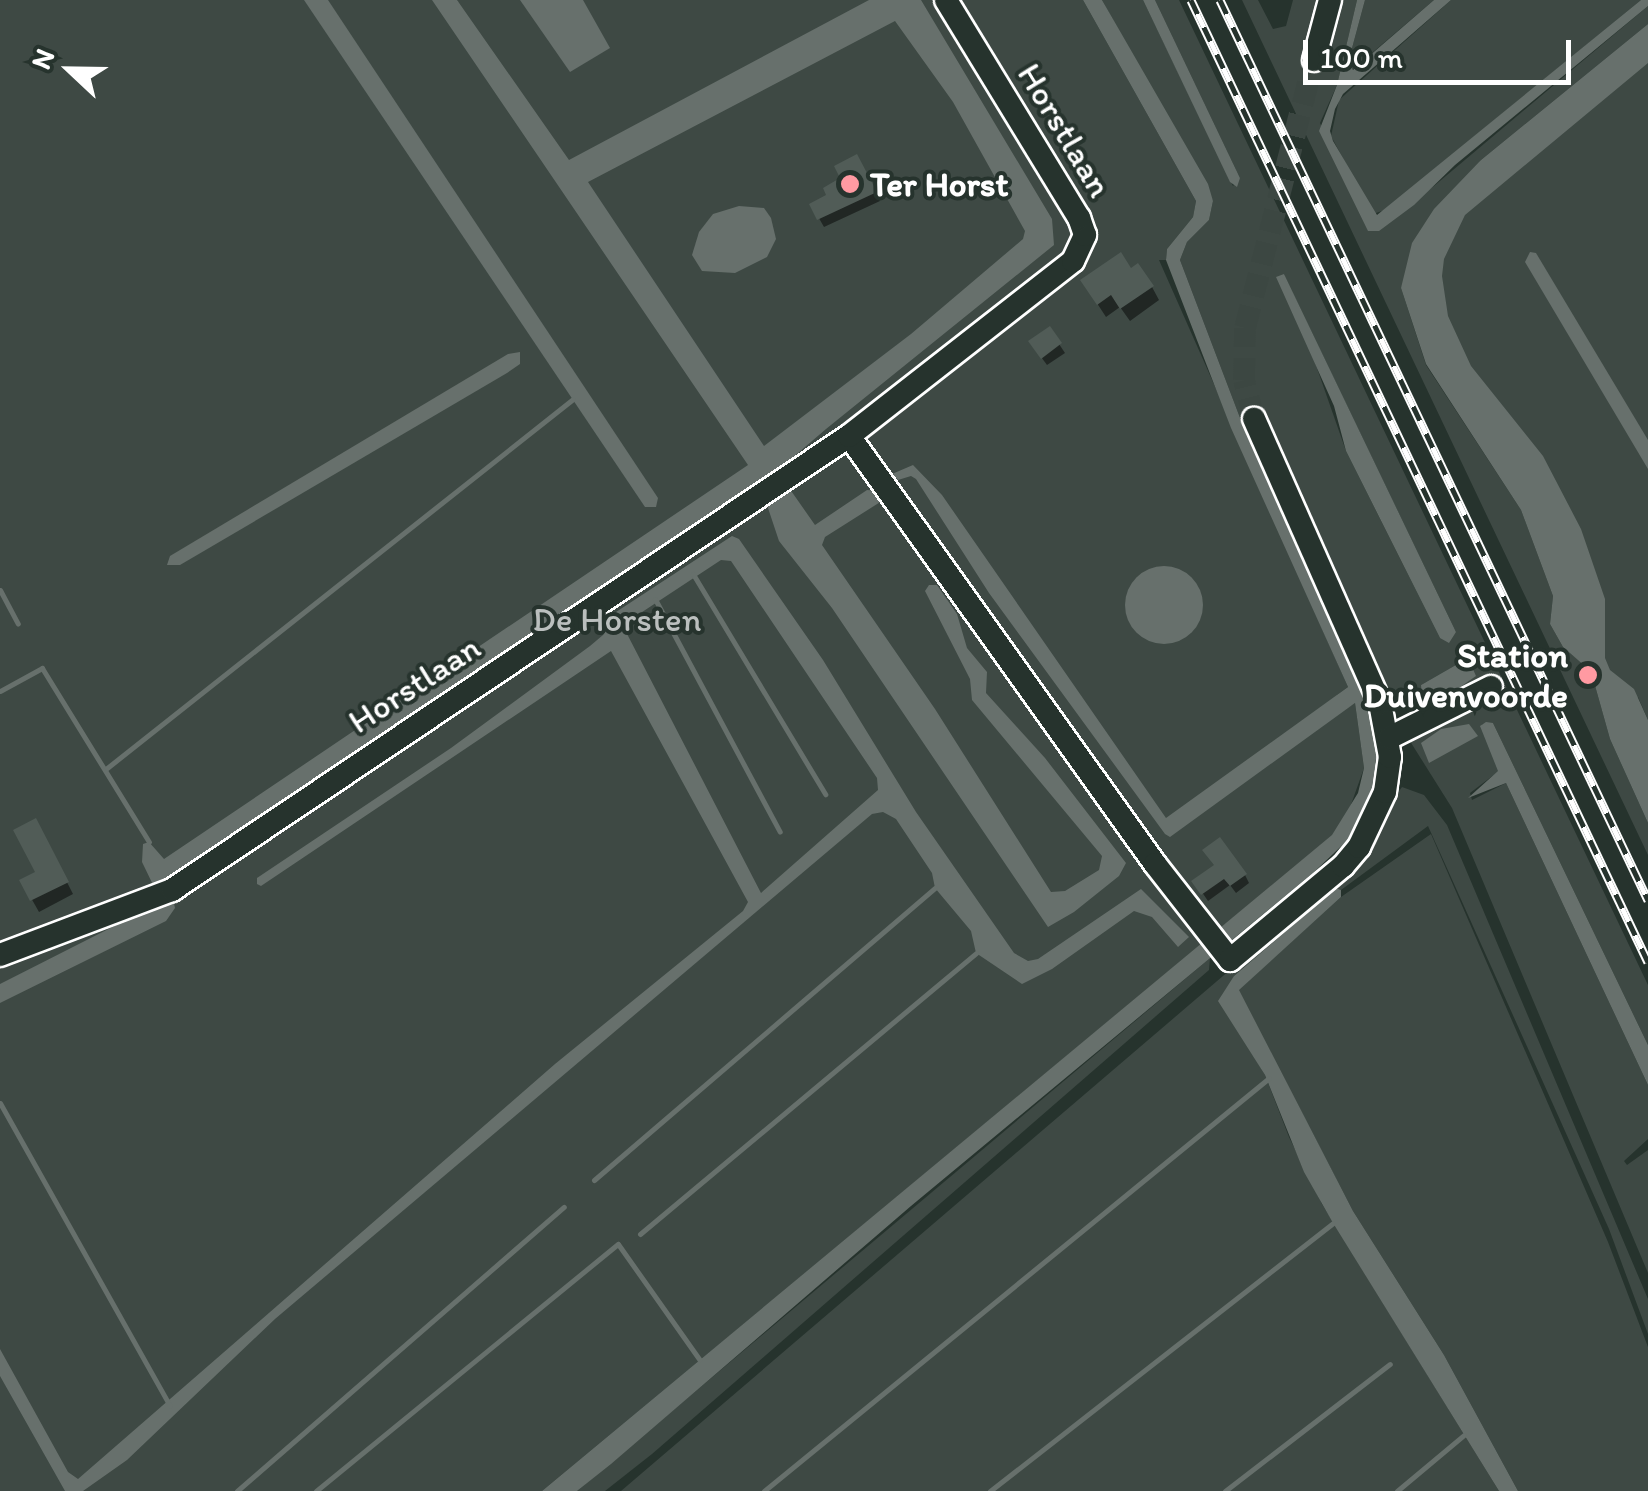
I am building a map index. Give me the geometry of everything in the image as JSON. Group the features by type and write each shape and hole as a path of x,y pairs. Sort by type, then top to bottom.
{"street":[{"name":"Horstlaan","path":"0,955 164,894 786,480 849,436 1073,261 1085,234 1079,218 946,0"},
{"path":"1314,60 1330,0"},
{"path":"849,436 1228,958 1343,866 1359,847 1386,792 1389,738 1380,704 1254,419"},
{"path":"1389,738 1491,688"}],"green space":[{"name":"De Horsten","path":"0,0 1083,0 1196,201 1193,217 1167,249 1166,260 1159,260 1348,687 1337,695 1344,710 1355,703 1364,768 1347,816 1333,835 542,1491 0,1491"},
{"path":"1102,0 1143,0 1233,186 1240,178 1155,0 1179,0 1648,985 1648,1045 1493,723 1482,724 1499,771 1470,793 1472,800 1506,783 1648,1085 1648,1139 1624,1161 1627,1165 1648,1150 1648,1273 1452,808 1408,738 1420,718 1412,696 1387,694 1264,416 1242,423 1180,260 1187,242 1209,220 1213,201","holes":["1285,278 1456,632 1440,638 1346,451","1468,658 1440,698 1426,708 1421,685"]},
{"path":"1242,0 1258,0 1273,29 1286,26 1293,0 1320,0 1324,64 1342,0 1357,0 1337,85 1320,123 1369,231 1434,186 1648,6 1648,24 1481,160 1401,288 1426,365 1521,510 1553,596 1550,624 1563,647 1587,667 1594,682 1610,739 1648,823 1648,855"},
{"path":"1365,0 1434,0 1352,70 1348,63"},
{"path":"1451,0 1641,0 1385,210 1373,214 1331,136 1339,100"},
{"path":"1648,52 1648,720 1638,697 1625,706 1430,323 1432,245 1457,211"},
{"path":"1402,787 1424,795 1447,825 1648,1299 1648,1334 1609,1229 1428,826 1341,890 1336,888 1234,976 1227,1010 1265,1075 1289,1137 1322,1204 1499,1491 621,1491 1334,881"},
{"path":"1431,834 1608,1242 1648,1347 1648,1491 1518,1491 1444,1355 1353,1211 1238,990 1341,897"},
{"path":"1210,958 1209,970 652,1454 605,1491 577,1491"}],"shaded area":[{"path":"304,0 328,0 658,498 656,507 645,507"},
{"path":"432,0 457,0 569,160 869,0 921,0 1052,219 1054,245 826,429 783,466 780,475 815,525 867,490 880,491 885,499 825,537 822,545 935,709 1051,892 1065,891 1099,870 1102,856 972,700 970,679 925,591 929,585 937,585 957,614 967,648 987,672 986,693 1045,758 1126,863 1119,876 1048,927 832,608 779,541 766,502 676,539 168,877 175,908 166,921 0,1003 0,984 140,913 156,891 142,862 143,844 149,842 164,859 748,465","holes":["895,21 953,102 1025,231 1023,239 911,334 764,446 588,182"]},
{"path":"520,0 583,0 610,48 570,72"},
{"path":"1083,0 1102,0 1208,184 1213,201 1209,220 1187,242 1180,260 1242,423 1365,700 1377,749 1372,797 1352,836 1314,872 911,1206 611,1464 577,1491 542,1491 1332,835 1358,793 1364,768 1355,703 1170,837 1165,834 989,593 916,479 911,476 898,480 892,474 913,465 942,495 1166,818 1348,687 1231,428 1166,260 1167,249 1193,217 1196,201"},
{"path":"1143,0 1155,0 1240,178 1237,187 1230,182"},
{"path":"1357,0 1365,0 1348,63 1353,70 1434,0 1451,0 1343,94 1335,109 1330,131 1333,141 1377,215 1641,0 1648,0 1648,6 1455,165 1414,205 1379,231 1368,231 1319,131 1337,85"},
{"path":"1648,24 1648,63 1465,215 1444,259 1442,276 1448,316 1471,366 1543,456 1581,529 1605,599 1605,658 1610,670 1634,689 1648,720 1648,823 1610,739 1594,682 1586,667 1563,647 1550,624 1553,596 1521,510 1426,364 1401,288 1412,243 1434,209 1481,160"},
{"path":"739,206 764,208 771,218 776,239 767,257 735,273 702,271 692,255 699,232 713,214"},
{"path":"1530,252 1536,253 1648,440 1648,469 1525,262"},
{"path":"1284,274 1456,632 1449,643 1440,638 1346,451 1334,406 1276,277"},
{"path":"520,352 520,364 507,373 180,565 167,565 170,556 508,354"},
{"path":"732,536 739,539 823,660 916,812 1014,953 1028,961 1038,959 1141,889 1189,937 1178,947 1152,917 1134,911 1052,969 1022,984 976,953 971,931 935,888 932,873 896,819 883,812 872,814 275,1319 127,1460 83,1491 65,1491 0,1376 0,1349 68,1472 78,1479 555,1064 743,911 748,902 611,651 261,886 257,884 257,878 451,748 590,646 603,635 616,612","holes":["721,560 731,561 877,778 878,790 761,893 625,630 627,622"]},
{"path":"1156,566 1172,566 1197,583 1203,605 1197,627 1186,638 1172,644 1156,644 1131,627 1125,613 1125,597 1142,572"},
{"path":"1468,658 1476,676 1423,713 1421,685"},
{"path":"1493,723 1648,1045 1648,1085 1506,783 1468,798 1498,771 1480,726"},
{"path":"1469,724 1478,736 1429,763 1421,743 1441,729"},
{"path":"1336,888 1341,890 1341,897 1239,990 1353,1211 1444,1355 1518,1491 1499,1491 1333,1223 1304,1172 1265,1075 1218,1001 1234,976"}],"building":[{"path":"857,154 877,192 817,220 809,204 826,195 823,188 840,178 834,166"},
{"path":"1121,252 1131,268 1138,263 1154,286 1120,309 1111,295 1097,305 1080,280"},
{"path":"1050,326 1062,343 1041,359 1028,341"},
{"path":"36,818 69,882 30,901 19,880 35,872 13,830"},
{"path":"1220,837 1247,874 1230,886 1224,879 1201,895 1191,881 1214,865 1202,850"}],"waterway":[{"path":"107,768 573,399"},
{"path":"693,574 825,794"},
{"path":"0,590 18,624"},
{"path":"655,599 780,832"},
{"path":"0,691 42,668 149,842"},
{"path":"594,1180 935,888"},
{"path":"640,1234 976,953"},
{"path":"764,1491 1269,1078"},
{"path":"0,1103 170,1406"},
{"path":"237,1491 564,1207"},
{"path":"990,1491 1333,1223"},
{"path":"316,1491 618,1244 699,1359"},
{"path":"1225,1491 1390,1364"},
{"path":"1397,1491 1464,1435"}],"tunnel":[{"path":"1254,419 1244,380 1245,328 1314,60"}],"railway":[{"path":"1191,0 1648,962"},
{"path":"1220,0 1648,900"}],"place":[{"name":"Ter Horst","path":"850,184"},
{"name":"Station Duivenvoorde","path":"1588,675"}]}
